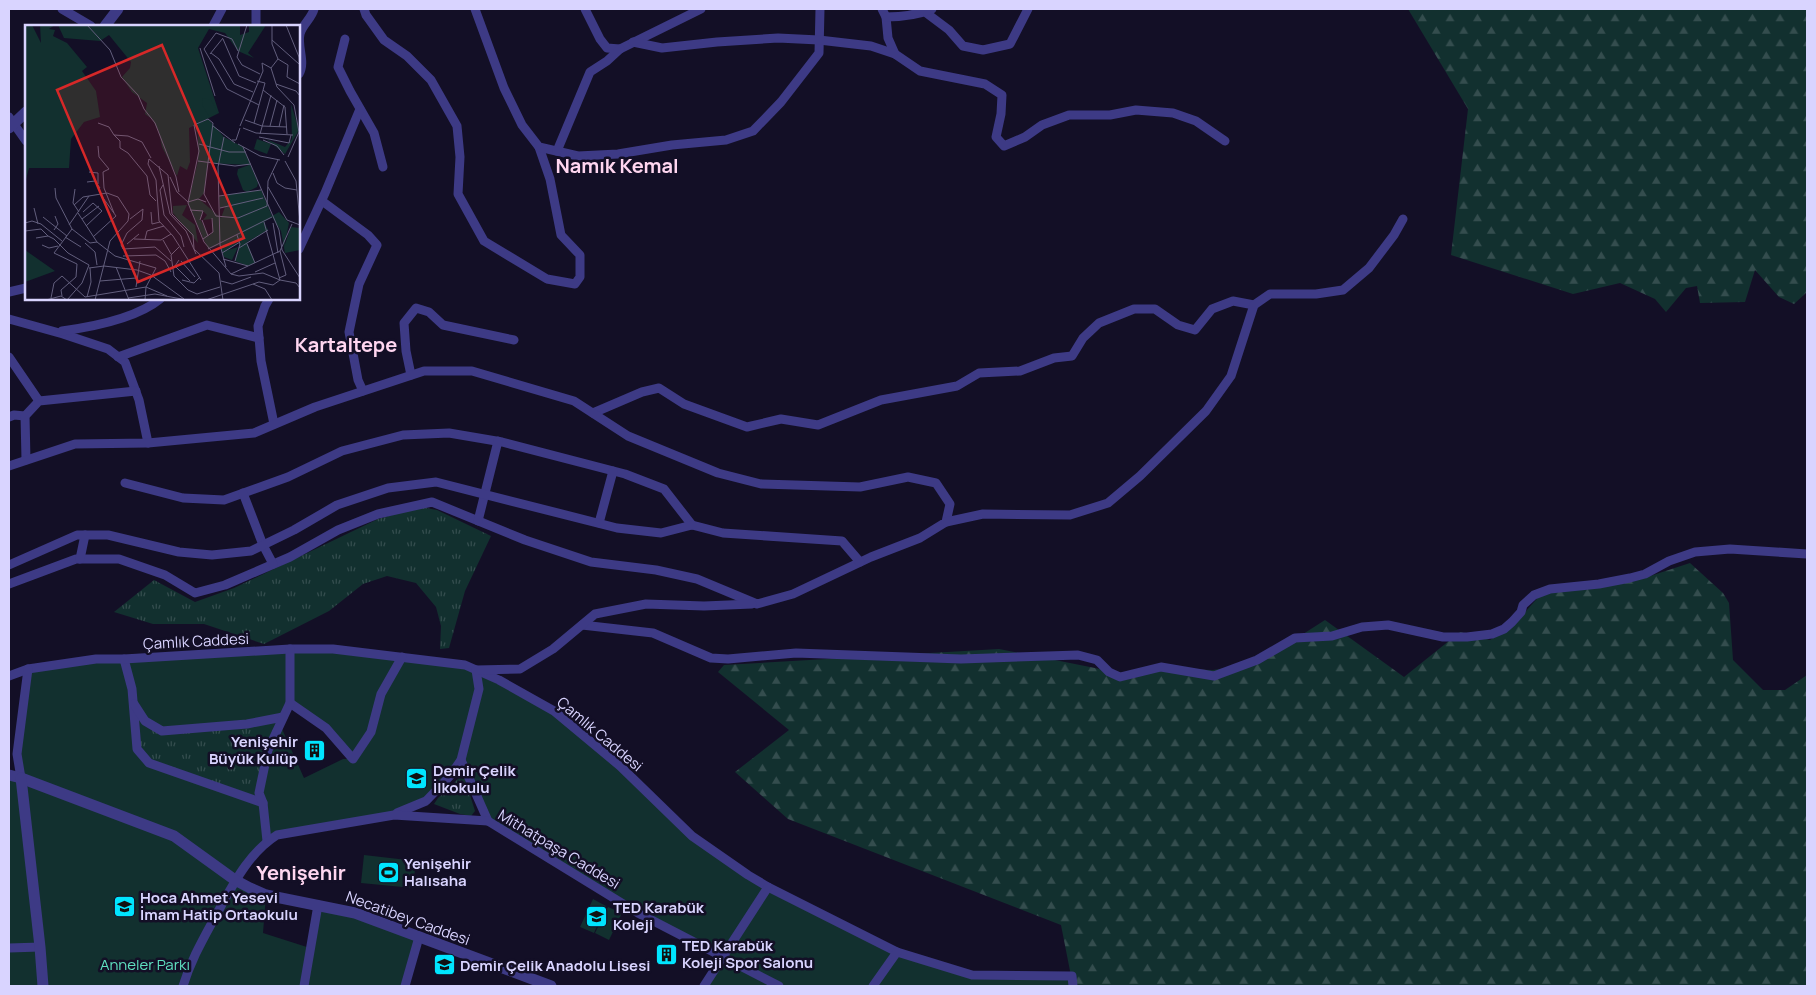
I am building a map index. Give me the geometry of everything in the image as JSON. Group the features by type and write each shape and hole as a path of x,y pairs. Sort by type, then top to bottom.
{"street":[{"path":"62,9 89,25"},
{"path":"106,25 118,9"},
{"path":"214,25 222,9"},
{"path":"256,9 256,25"},
{"path":"300,72 302,69 300,34 314,9"},
{"path":"364,9 366,15 384,40 407,56 431,80 457,126 460,157 458,194 484,241 548,279 575,284 580,277 580,255 561,235 550,180 539,147 522,125 504,88 475,9"},
{"path":"585,9 600,39 607,48 620,49"},
{"path":"557,151 590,72 608,61 620,49 701,9"},
{"path":"539,147 578,156 618,154 672,145 726,140 753,131 781,102 819,53 820,9"},
{"path":"895,54 888,38 884,13 903,17 929,10 963,46 983,50 1010,44 1028,9"},
{"path":"633,42 662,48 778,38 819,40 871,46 895,54 920,71 985,84 1002,95 1001,114 996,137 1004,146 1025,137 1042,125 1069,115 1110,115 1136,110 1173,112 1196,121 1225,141"},
{"path":"346,39 338,67 374,133 384,167"},
{"path":"300,247 322,201 360,109"},
{"path":"25,113 11,123 25,140"},
{"path":"322,201 368,235 377,244 359,284 349,332 358,380 362,391"},
{"path":"394,814 426,801 450,776 461,760 479,689 476,670 520,669 553,649 594,614 646,604 704,606 757,604 793,594 860,562 920,538 946,522 983,514 1070,515 1108,503 1140,476 1206,411 1231,376 1254,305 1270,294 1316,294 1343,290 1369,268 1394,235 1403,219"},
{"path":"9,292 25,288"},
{"path":"57,332 88,328 149,308 159,300"},
{"path":"268,300 258,326 261,361 274,424"},
{"path":"593,413 642,392 659,388 684,404 747,427 781,419 818,425 881,400 957,386 980,373 1020,371 1054,358 1072,356 1083,338 1100,323 1134,309 1155,310 1178,325 1195,330 1212,309 1233,301 1254,305"},
{"path":"411,375 406,351 404,323 416,308 429,312 443,325 514,340"},
{"path":"9,319 108,349 125,362 140,400 148,443"},
{"path":"118,357 207,325 259,338"},
{"path":"9,357 38,401"},
{"path":"9,466 75,444 148,443 254,432 315,407 424,371 472,371 574,401 628,436 718,473 760,484 860,487 908,477 936,483 950,504 946,522"},
{"path":"26,460 25,416 38,401 136,391"},
{"path":"9,417 14,415 25,416"},
{"path":"125,483 183,498 224,500 288,477 342,451 403,434 449,433 498,441 612,471 664,489 692,525"},
{"path":"478,521 498,441"},
{"path":"598,523 612,471"},
{"path":"9,565 77,535 108,534 179,552 212,555 251,551 294,530 337,505 388,488 436,482 617,528 661,533 692,525 723,533 842,541 860,562"},
{"path":"243,493 263,545 273,564"},
{"path":"9,584 76,559 120,560 165,575 195,593 224,585 273,564 338,530 378,514 432,502 526,540 591,562 656,570 697,579 757,604"},
{"path":"80,559 85,535"},
{"path":"582,625 653,633 711,658 728,659 796,654 961,659 1078,655 1097,660 1109,672 1120,677 1161,667 1214,676 1257,660 1295,638 1332,636 1362,627 1388,625 1443,637 1492,634 1504,629 1512,622 1521,612 1523,605 1534,595 1550,589 1599,584 1645,574 1669,561 1695,552 1730,549 1807,554"},
{"path":"268,841 263,804 259,793 268,750 290,703 290,649"},
{"name":"Çamlık Caddesi","path":"9,676 28,669 96,658 124,659 290,649 333,649 465,664 554,711 620,766 692,836 768,887 897,952 972,975 1072,976 1073,986"},
{"path":"290,703 326,728 353,760 371,732 380,694 402,657"},
{"path":"124,659 132,689 134,706 145,721 162,731 247,724 284,717"},
{"path":"28,669 17,754 43,986"},
{"path":"132,689 137,749 149,763 263,804"},
{"path":"461,760 488,821"},
{"name":"Necatibey Caddesi","path":"9,775 174,836 236,880 266,895 355,913 551,986"},
{"name":"Mithatpaşa Caddesi","path":"183,986 190,962 236,880 248,861 268,841 277,835 394,814 488,821 638,913 779,986"},
{"path":"704,986 768,887"},
{"path":"304,986 318,905"},
{"path":"405,986 419,937"},
{"path":"9,948 40,947"},
{"path":"873,986 897,952"}],"green space":[{"path":"1408,9 1807,9 1807,292 1794,304 1779,297 1755,270 1745,302 1700,303 1697,286 1686,288 1666,312 1655,299 1620,283 1573,294 1451,255 1468,109"},
{"path":"420,507 437,510 491,536 465,591 449,648 440,649 441,626 436,607 416,583 387,576 363,584 329,611 264,644 204,624 153,624 114,612 154,580 195,602 234,588 378,519"},
{"path":"1690,563 1723,593 1729,603 1733,660 1763,690 1785,690 1807,675 1807,986 1073,986 1061,925 788,819 735,772 789,730 718,672 724,665 999,649 1130,675 1172,669 1213,670 1258,663 1325,620 1404,677 1460,632 1490,640 1517,621 1542,593 1638,580"},
{"name":"Anneler Parkı","path":"290,649 465,665 554,711 692,836 748,875 897,952 972,975 1072,976 1073,986 704,986 722,957 638,913 488,821 461,760 426,801 394,815 277,835 236,880 266,895 263,933 310,948 318,905 419,937 405,986 9,986 9,775 20,778 17,754 28,669 96,659","holes":["290,704 326,728 352,759 343,759 304,778 282,729 268,750 259,793 262,803 149,763 137,749 135,707 162,731 283,717"]},
{"path":"135,706 283,717 263,803 149,763 137,749"},
{"path":"459,778 465,779 475,811 471,816 434,804"},
{"name":"Yenişehir Halısaha","path":"364,855 416,861 413,888 361,883"},
{"path":"593,899 606,906 594,933 580,927"},
{"path":"608,907 622,913 609,940 595,933"}],"place":[{"name":"Yenişehir Büyük Kulüp","path":"314,750"},
{"name":"Demir Çelik İlkokulu","path":"417,779"},
{"name":"Yenişehir Halısaha","path":"388,872"},
{"name":"Hoca Ahmet Yesevi İmam Hatip Ortaokulu","path":"124,906"},
{"name":"TED Karabük Koleji","path":"597,916"},
{"name":"TED Karabük Koleji Spor Salonu","path":"666,954"},
{"name":"Demir Çelik Anadolu Lisesi","path":"444,965"}],"district":[{"name":"Namık Kemal","path":"617,165"},
{"name":"Kartaltepe","path":"346,344"},
{"name":"Yenişehir","path":"301,872"}]}
